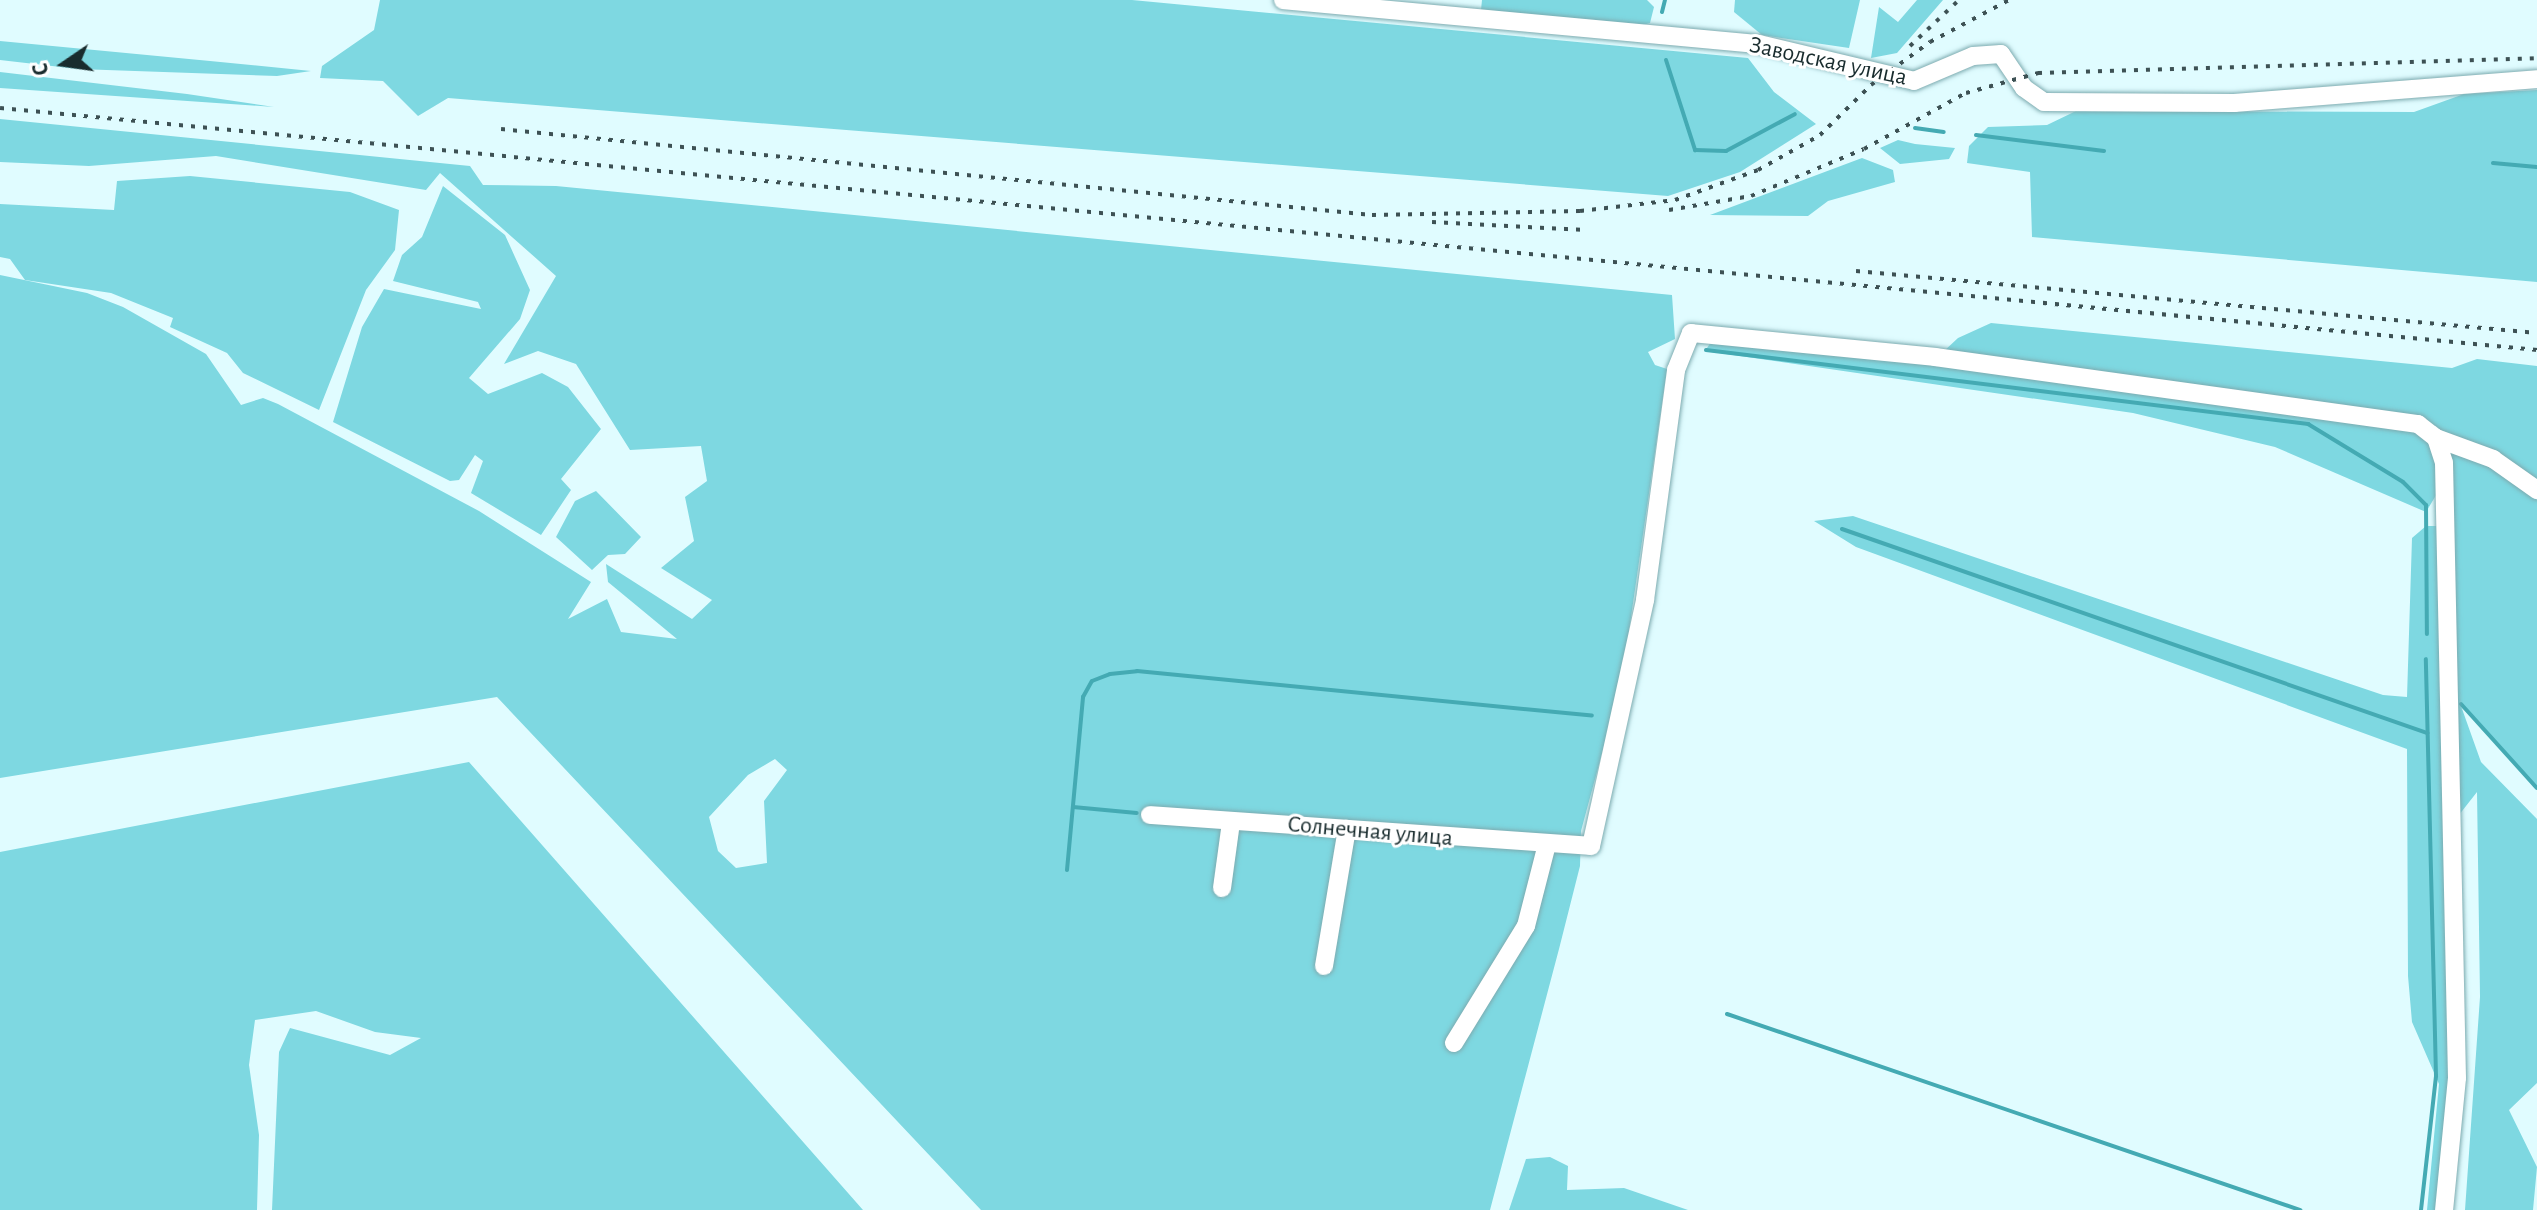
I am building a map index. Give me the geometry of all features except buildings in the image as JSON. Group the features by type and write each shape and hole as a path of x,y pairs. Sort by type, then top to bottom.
{"street":[{"name":"Заводская улица","path":"1283,0 1759,44 1914,81 1987,53 2001,54 2024,88 2044,102 2234,103 2537,79"},
{"name":"Солнечная улица","path":"1150,815 1347,829 1546,848 1591,846 1622,725 1676,370 1688,334 1935,357 2367,413 2418,424 2436,438"},
{"path":"2436,438 2493,459 2537,490"},
{"path":"2436,438 2444,463 2457,1078 2444,1210"},
{"path":"1222,888 1231,822"},
{"path":"1324,966 1347,829"},
{"path":"1454,1043 1526,926 1546,848"}],"shaded area":[{"path":"380,0 1132,0 1748,58 1774,92 1816,124 1740,172 1668,196 448,98 418,116 383,81 320,78 322,66 374,30"},
{"path":"1482,0 1647,0 1654,7 1650,23 1636,27 1481,10"},
{"path":"1735,0 1860,0 1849,48 1762,35 1734,12"},
{"path":"1917,0 1943,0 1897,53 1871,58 1879,7 1898,22"},
{"path":"0,41 311,71 277,76 78,69 0,60"},
{"path":"0,72 187,94 274,107 0,88"},
{"path":"2537,90 2537,282 2032,237 2030,172 1967,163 1969,146 1988,127 2047,125 2076,111 2414,112 2464,94"},
{"path":"0,119 470,166 483,185 556,186 1672,295 1675,339 1648,352 1655,365 1667,369 1622,679 1581,831 1580,866 1490,1210 981,1210 497,697 0,778 0,275 87,293 123,307 206,354 241,405 263,398 278,404 479,511 591,582 568,619 607,599 621,632 677,639 608,582 606,564 692,619 712,600 661,568 694,541 685,497 707,481 701,446 630,450 576,364 538,351 504,364 556,276 440,173 426,190 216,156 89,166 0,162","holes":["775,759 787,770 764,801 767,863 736,868 718,851 709,817 748,775"]},
{"path":"1898,140 1955,148 1949,159 1900,164 1880,148"},
{"path":"1862,158 1893,170 1895,182 1828,201 1808,216 1710,215"},
{"path":"190,176 350,192 399,210 395,250 366,290 319,410 243,373 227,353 170,327 173,318 111,293 25,280 10,259 0,257 0,204 114,210 117,181"},
{"path":"443,186 505,235 530,290 520,319 469,378 488,394 542,373 568,387 601,429 561,479 571,490 541,535 471,493 483,461 475,455 459,480 450,481 333,422 362,327 384,289 481,309 478,302 393,281 402,255 422,237"},
{"path":"1991,323 2452,368 2477,359 2537,366 2537,788 2461,706 2481,762 2537,819 2537,1083 2509,1110 2537,1167 2533,1210 2465,1210 2480,997 2477,792 2444,834 2452,1079 2438,1210 2427,1210 2439,1084 2412,1022 2408,976 2407,749 1856,547 1814,521 1853,516 2383,695 2407,697 2412,538 2426,526 2441,526 2447,477 2426,512 2275,447 2133,413 1705,351 1711,342 1943,352 1958,338"},
{"path":"596,491 641,537 625,554 608,555 592,570 556,537 575,501"},
{"path":"469,762 863,1210 272,1210 279,1052 290,1028 390,1055 421,1038 375,1032 316,1011 255,1020 249,1065 259,1135 257,1210 0,1210 0,852"},
{"path":"1550,1157 1568,1166 1567,1190 1624,1188 1688,1210 1509,1210 1526,1159"}],"waterway":[{"path":"1662,12 1665,0"},
{"path":"1666,60 1695,150 1726,151 1795,114"},
{"path":"1915,128 1944,132"},
{"path":"1976,135 2104,151"},
{"path":"2493,163 2537,167"},
{"path":"1706,350 2308,424 2403,482 2426,505 2427,634"},
{"path":"1842,529 2427,733"},
{"path":"2421,1210 2436,1076 2426,659"},
{"path":"1067,870 1083,697 1092,681 1110,674 1137,671 1592,716"},
{"path":"2461,704 2537,788"},
{"path":"1073,807 1137,813"},
{"path":"1727,1014 2300,1210"}],"railway":[{"path":"1910,46 1959,0"},
{"path":"501,129 1372,215 1580,211 1675,200 1758,170 1820,135 1871,85 1930,42 2009,0"},
{"path":"1669,210 1751,196 1864,149 1966,93 2038,73 2537,58"},
{"path":"0,108 2537,350"},
{"path":"1432,222 1587,230"},
{"path":"1856,271 2537,333"}]}
